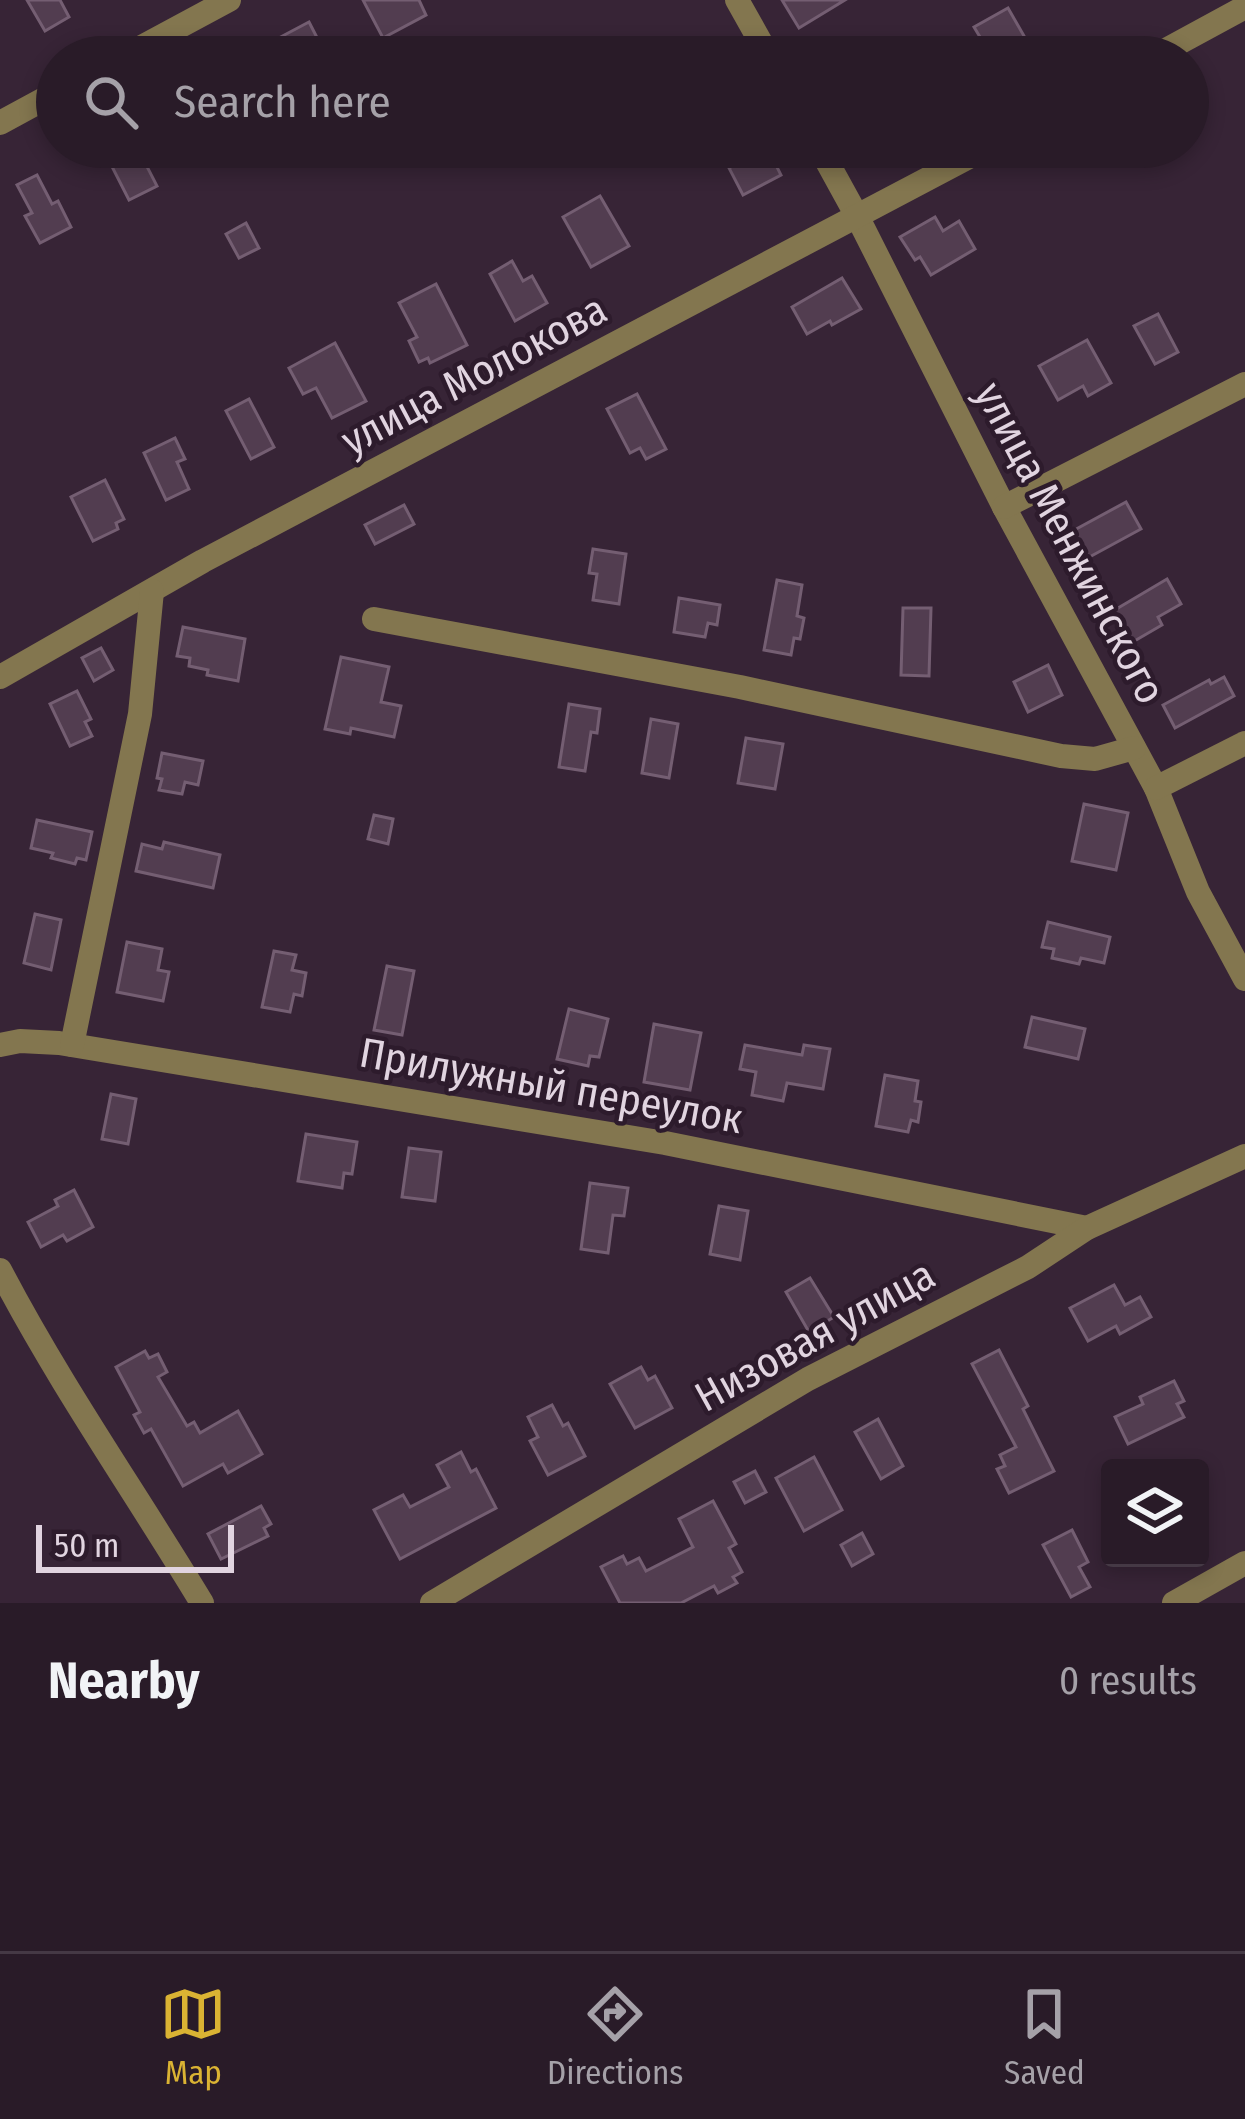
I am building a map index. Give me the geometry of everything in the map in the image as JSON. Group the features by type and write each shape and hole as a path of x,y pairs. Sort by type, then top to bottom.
{"street":[{"path":"162,36 230,0"},
{"path":"737,0 757,36"},
{"path":"1192,36 1245,7"},
{"path":"0,122 36,103"},
{"name":"улица Менжинского","path":"831,168 1004,507 1156,788 1198,892 1245,979"},
{"name":"улица Молокова","path":"0,677 223,550 950,168"},
{"path":"1004,507 1245,384"},
{"path":"72,1045 140,714 152,591"},
{"path":"374,619 740,687 1061,756 1095,759 1134,748"},
{"path":"1156,788 1245,742"},
{"name":"Прилужный переулок","path":"0,1045 20,1041 72,1045 665,1143 1087,1228"},
{"name":"Низовая улица","path":"431,1603 808,1378 1028,1267 1087,1228 1245,1156"},
{"path":"0,1270 64,1383 202,1603"},
{"path":"1174,1603 1245,1562"}],"building":[{"path":"27,0 60,0 69,17 45,31"},
{"path":"363,0 419,0 426,15 382,36"},
{"path":"782,0 845,0 799,28"},
{"path":"1008,8 1024,36 979,36 974,27"},
{"path":"309,22 316,36 282,36"},
{"path":"113,168 148,168 157,186 129,200"},
{"path":"729,168 778,168 781,175 743,195"},
{"path":"37,175 71,227 40,243 25,216 32,213 17,185"},
{"path":"600,196 629,246 591,267 563,217"},
{"path":"935,217 943,231 959,221 975,249 931,275 900,237"},
{"path":"246,223 259,248 239,258 226,234"},
{"path":"512,261 523,281 532,276 547,303 515,321 490,274"},
{"path":"842,278 861,309 807,334 792,307"},
{"path":"436,284 467,345 430,363 428,358 419,362 409,341 417,337 399,303"},
{"path":"1158,314 1178,352 1155,364 1134,326"},
{"path":"1087,340 1111,383 1088,396 1083,386 1058,400 1039,366"},
{"path":"335,343 366,401 332,418 316,388 303,394 289,368"},
{"path":"637,394 666,449 646,459 640,448 630,453 607,409"},
{"path":"249,399 274,447 251,459 226,411"},
{"path":"175,438 185,459 177,462 189,489 166,500 144,453"},
{"path":"105,480 124,519 116,523 118,529 93,541 71,497"},
{"path":"1126,502 1141,529 1071,567 1056,540"},
{"path":"404,505 414,524 375,544 365,525"},
{"path":"593,549 626,554 619,604 593,600 597,574 589,573"},
{"path":"1167,579 1181,604 1158,617 1162,625 1131,643 1113,611"},
{"path":"777,580 802,585 797,616 804,618 791,655 764,650"},
{"path":"679,598 720,605 717,625 708,623 705,637 674,632"},
{"path":"903,608 931,608 929,676 901,675"},
{"path":"183,627 245,639 238,681 207,675 208,670 189,666 190,658 177,656"},
{"path":"101,648 113,670 94,681 82,658"},
{"path":"341,657 389,667 381,702 401,706 394,737 351,728 350,734 325,729"},
{"path":"1048,665 1062,695 1028,712 1014,682"},
{"path":"1224,677 1234,696 1175,728 1163,705"},
{"path":"77,691 91,719 85,722 92,736 70,746 50,704"},
{"path":"569,704 600,709 585,771 559,767"},
{"path":"651,719 678,724 669,778 642,773"},
{"path":"746,738 783,744 775,789 738,783"},
{"path":"162,753 203,761 198,785 185,782 182,794 159,790"},
{"path":"1084,804 1128,813 1116,870 1072,861"},
{"path":"374,815 393,819 388,844 368,839"},
{"path":"37,820 92,832 86,860 77,858 75,864 31,848"},
{"path":"164,842 220,855 213,888 136,871 142,844 162,849"},
{"path":"35,914 61,920 51,970 24,963"},
{"path":"1048,922 1110,937 1104,963 1052,958 1054,949 1042,947"},
{"path":"127,942 162,949 158,970 169,972 163,1001 117,992"},
{"path":"274,951 296,955 292,970 306,973 302,996 294,994 290,1012 262,1007"},
{"path":"387,966 414,971 402,1035 374,1030"},
{"path":"569,1009 608,1019 599,1057 590,1056 588,1066 557,1059"},
{"path":"1032,1017 1085,1029 1078,1059 1025,1047"},
{"path":"654,1024 701,1033 690,1090 644,1082"},
{"path":"745,1045 802,1055 804,1045 830,1049 823,1089 787,1083 783,1101 752,1095 756,1072 740,1069"},
{"path":"885,1075 918,1081 918,1122 911,1120 908,1132 876,1126"},
{"path":"111,1094 136,1099 128,1144 102,1139"},
{"path":"306,1134 357,1142 352,1174 344,1173 342,1188 298,1181"},
{"path":"409,1148 441,1152 435,1201 402,1197"},
{"path":"590,1183 628,1188 624,1216 613,1215 608,1253 581,1249"},
{"path":"74,1190 93,1227 67,1241 63,1235 41,1247 28,1222 58,1206 55,1200"},
{"path":"719,1206 748,1211 740,1260 710,1254"},
{"path":"810,1278 834,1317 809,1332 786,1292"},
{"path":"1114,1285 1125,1305 1140,1297 1151,1317 1120,1334 1116,1326 1088,1341 1070,1308"},
{"path":"999,1350 1054,1471 1009,1493 997,1469 1005,1466 1000,1455 1016,1447 972,1364"},
{"path":"145,1351 149,1358 158,1354 167,1372 158,1377 187,1426 194,1422 200,1433 238,1411 262,1454 228,1473 223,1464 183,1486 151,1429 144,1433 134,1415 140,1412 116,1367"},
{"path":"641,1367 648,1380 655,1376 672,1408 635,1428 610,1384"},
{"path":"1174,1381 1184,1401 1177,1404 1184,1417 1128,1444 1115,1417 1143,1404 1140,1397"},
{"path":"552,1405 563,1426 568,1423 585,1456 548,1475 530,1441 538,1437 528,1417"},
{"path":"878,1419 903,1466 881,1479 855,1432"},
{"path":"461,1452 471,1472 476,1469 496,1508 400,1559 374,1510 403,1495 410,1507 449,1487 437,1465"},
{"path":"814,1457 842,1510 804,1531 776,1478"},
{"path":"755,1471 766,1492 745,1503 734,1482"},
{"path":"713,1501 736,1544 729,1548 742,1572 733,1577 737,1583 718,1593 714,1586 681,1603 620,1603 601,1567 623,1556 627,1564 639,1558 646,1571 693,1547 679,1519"},
{"path":"261,1506 271,1524 264,1528 268,1536 221,1559 208,1534"},
{"path":"1072,1530 1088,1562 1079,1567 1090,1587 1071,1597 1043,1545"},
{"path":"862,1533 873,1554 852,1566 841,1545"}]}
